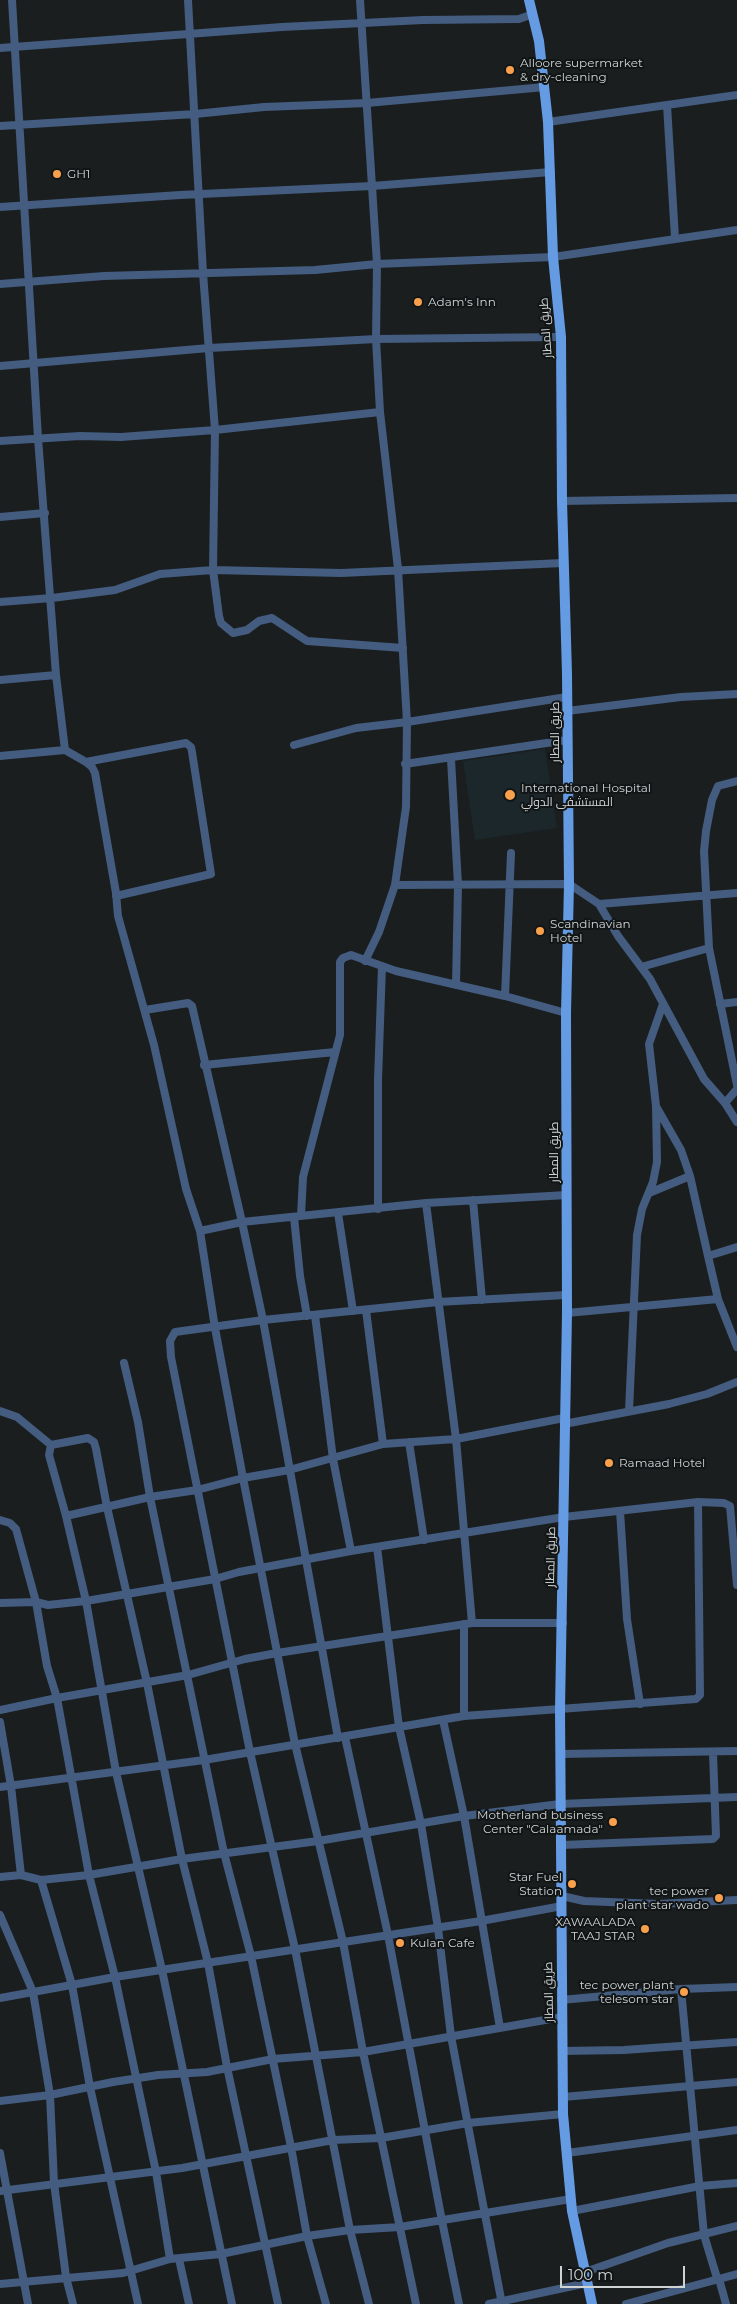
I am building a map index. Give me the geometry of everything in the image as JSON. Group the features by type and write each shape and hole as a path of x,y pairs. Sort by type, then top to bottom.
{"main road":[{"name":"طريق المطار","path":"529,0 539,41 545,87 551,172 553,257 561,337 563,563 567,697 569,884 566,1013 567,1195 563,1623 560,1710 563,2114 572,2211 592,2304"}],"street":[{"path":"12,0 38,438 52,598 56,675 65,750"},
{"path":"188,0 196,114 203,273 215,430 213,570 221,623 233,633 247,630 259,621 272,618 307,641 403,648"},
{"path":"360,0 377,264 376,339 380,412 398,569 407,722 405,764 406,807 395,885 379,932 365,961"},
{"path":"0,48 423,20 519,19 533,14"},
{"path":"0,126 196,114 264,107 367,104 545,87"},
{"path":"548,122 737,95"},
{"path":"667,105 674,238"},
{"path":"0,207 199,194 372,186 551,172"},
{"path":"0,284 104,276 315,270 377,264 553,257 737,230"},
{"path":"0,366 209,348 376,339 561,337"},
{"path":"0,441 38,438 121,437 215,430 380,412"},
{"path":"562,501 737,498"},
{"path":"0,517 45,513"},
{"path":"0,602 115,590 160,574 213,570 341,573 563,563"},
{"path":"0,680 56,675"},
{"path":"567,712 681,697 737,694"},
{"path":"294,746 356,728 567,697"},
{"path":"405,764 451,759 567,740"},
{"path":"86,762 186,743 191,747 211,874 116,896"},
{"path":"0,756 65,750 92,766 95,774 124,943 145,1010 182,1173 200,1230 215,1328 277,1653 318,1841 343,1942 363,2052 416,2304"},
{"path":"451,759 458,885 456,985"},
{"path":"737,781 718,786 712,800 706,831 705,894 709,948 720,1004 733,1048 737,1085"},
{"path":"506,996 511,853"},
{"path":"395,885 569,884 599,904 641,967 704,1079 726,1103 737,1122"},
{"path":"599,904 705,894 737,893"},
{"path":"641,967 709,948"},
{"path":"351,1551 333,1459 311,1315 300,1276 298,1216 303,1177 340,1036 340,962 346,956 351,955 382,966 506,996 566,1013"},
{"path":"378,1209 378,1080 382,966"},
{"path":"720,1004 737,1002"},
{"path":"145,1010 191,1004 263,1320 321,1647 388,1935 407,2043 459,2304"},
{"path":"629,1411 637,1235 642,1209 649,1193 657,1162 656,1106 649,1044 663,1004"},
{"path":"204,1065 335,1052"},
{"path":"726,1103 737,1089"},
{"path":"656,1106 681,1150 690,1176 718,1299 737,1347"},
{"path":"649,1193 690,1176"},
{"path":"200,1230 242,1222 426,1203 567,1195"},
{"path":"473,1200 482,1300"},
{"path":"426,1203 456,1439 465,1534 468,1623 464,1716"},
{"path":"338,1213 353,1311"},
{"path":"708,1256 737,1248"},
{"path":"369,2304 350,2230 317,2055 250,1752 171,1357 170,1341 175,1332 263,1320 438,1302 566,1295"},
{"path":"566,1313 718,1299"},
{"path":"366,1310 383,1444"},
{"path":"124,1363 138,1422 150,1497 224,1854 251,1956 291,2147 307,2236 326,2304"},
{"path":"66,1516 150,1497 197,1490 243,1478 289,1470 383,1444 456,1439 669,1404 707,1394 737,1382"},
{"path":"0,1412 17,1417 51,1445"},
{"path":"51,1445 80,1438 91,1438 96,1449 106,1507 147,1683 182,1859 208,1963 226,2067 278,2304"},
{"path":"409,1442 424,1540"},
{"path":"51,1445 49,1455 86,1601 116,1772 162,1970 232,2304"},
{"path":"0,1787 72,1779 204,1760 464,1716 696,1699 700,1695 698,1502"},
{"path":"0,1604 36,1602 48,1605 86,1601 215,1579 260,1568 351,1551 564,1517 698,1502 724,1503 730,1506 737,1585"},
{"path":"620,1511 627,1619 640,1704"},
{"path":"0,1520 10,1523 16,1529 36,1602 46,1666 57,1698 89,1875 115,1977 135,2080 156,2172 170,2259"},
{"path":"377,1547 399,1726 420,1824 438,1928 451,2036 502,2303"},
{"path":"0,1710 188,1675 277,1653 468,1623 563,1623"},
{"path":"443,1720 464,1816 500,2028"},
{"path":"0,1722 11,1786 21,1875"},
{"path":"561,1754 713,1753 737,1751"},
{"path":"562,1845 713,1839 716,1836 713,1753"},
{"path":"0,1877 21,1875 41,1880 89,1875 182,1859 365,1834 464,1816 560,1804 737,1797"},
{"path":"41,1880 72,1986 90,2087 138,2304"},
{"path":"0,1998 115,1977 481,1921 562,1901 658,1904 737,1900"},
{"path":"0,1915 33,1992 50,2095 54,2183 66,2277 73,2304"},
{"path":"562,2000 737,1987"},
{"path":"681,1990 704,2235 726,2304"},
{"path":"0,2101 50,2095 158,2075 207,2072 273,2059 363,2052 562,2017"},
{"path":"562,2051 624,2050 737,2042"},
{"path":"563,2097 737,2082"},
{"path":"4,2191 110,2176 156,2172 333,2140 381,2138 425,2132 468,2122 563,2114"},
{"path":"567,2152 737,2130"},
{"path":"0,2153 4,2191 25,2282 28,2304"},
{"path":"572,2211 700,2186 737,2183"},
{"path":"0,2284 131,2271 170,2259 221,2254 307,2236 442,2221 571,2198"},
{"path":"584,2272 668,2244 737,2226"},
{"path":"179,2259 189,2304"},
{"path":"626,2304 737,2274"},
{"path":"489,2304 502,2303 587,2283"}],"shaded area":[{"name":"International Hospital المستشفى الدولي","path":"545,749 557,828 475,840 463,761"}],"place":[{"name":"Alloore supermarket & dry-cleaning","path":"510,70"},
{"name":"GH1","path":"57,174"},
{"name":"Adam's Inn","path":"418,302"},
{"name":"International Hospital المستشفى الدولي","path":"510,795"},
{"name":"Scandinavian Hotel","path":"540,931"},
{"name":"Ramaad Hotel","path":"609,1463"},
{"name":"Motherland business Center \"Calaamada\"","path":"613,1822"},
{"name":"Star Fuel Station","path":"572,1884"},
{"name":"tec power plant star wado","path":"719,1898"},
{"name":"XAWAALADA TAAJ STAR","path":"645,1929"},
{"name":"Kulan Cafe","path":"400,1943"},
{"name":"tec power plant telesom star","path":"684,1992"}]}
